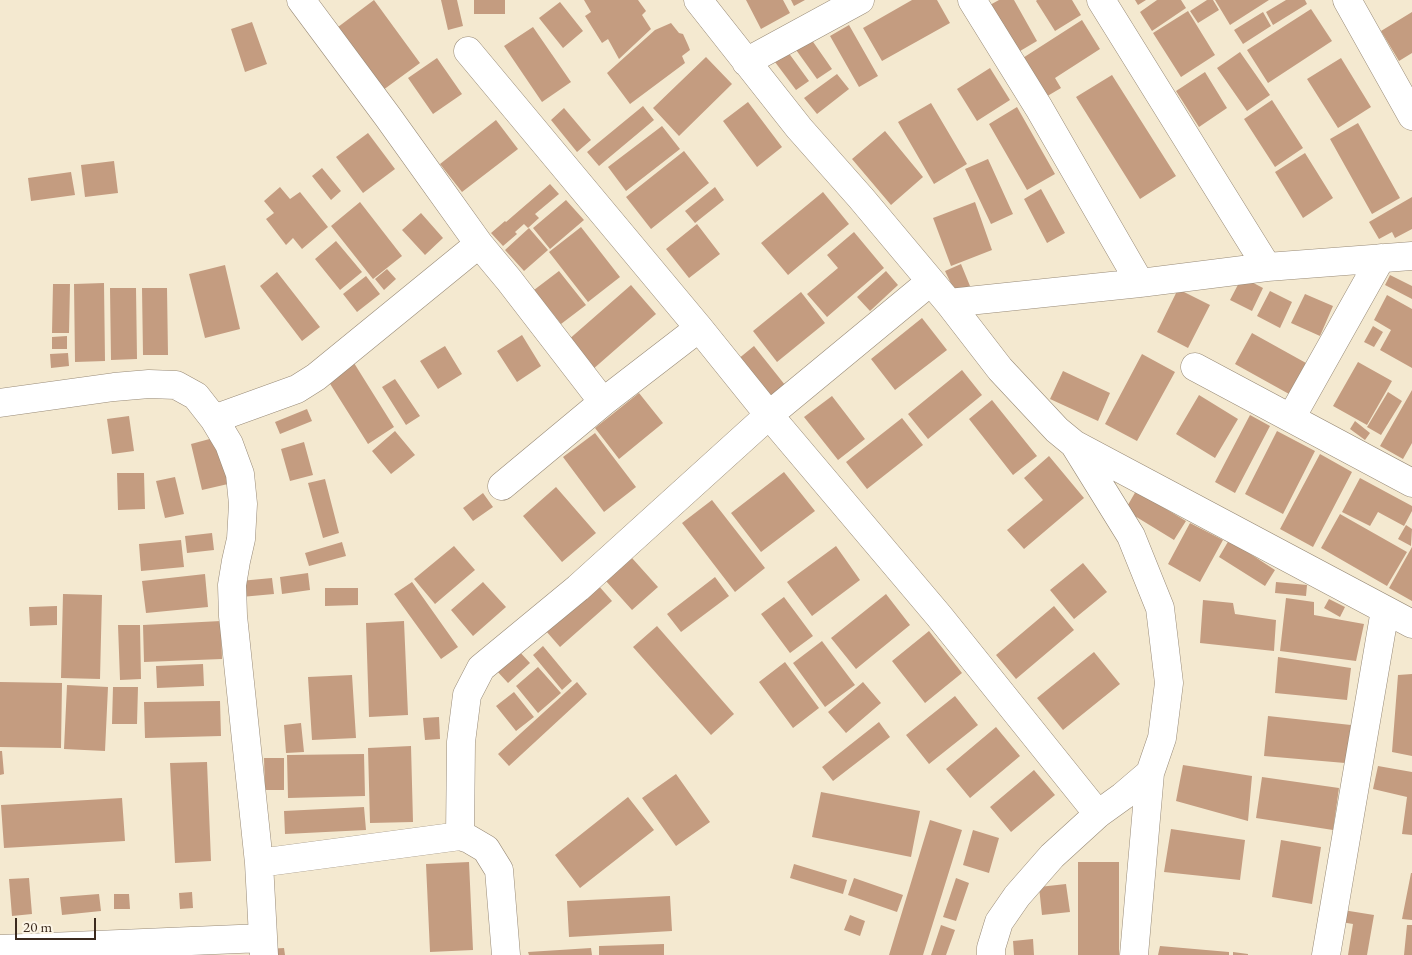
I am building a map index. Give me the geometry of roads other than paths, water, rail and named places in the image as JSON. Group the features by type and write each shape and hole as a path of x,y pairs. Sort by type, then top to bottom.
{"street":[{"path":"300,0 388,116 479,244 603,402"},
{"path":"698,0 799,128 861,198 949,303 1000,369 1057,430 1074,444 1412,624"},
{"path":"746,62 860,0"},
{"path":"972,0 1039,108 1140,283"},
{"path":"1101,0 1267,267"},
{"path":"1347,0 1412,115"},
{"path":"468,51 769,415 939,616 1098,814"},
{"path":"214,419 297,389 316,377 479,244"},
{"path":"949,303 1140,283 1267,267 1412,256"},
{"path":"1291,418 1381,258"},
{"path":"460,836 461,742 467,695 481,668 578,588 769,415 930,282"},
{"path":"502,486 603,402 698,328"},
{"path":"1195,367 1412,483"},
{"path":"0,403 114,387 149,384 176,385 196,396 214,419 229,444 240,474 243,504 242,539 232,584 233,616 259,863 263,946 0,949"},
{"path":"1074,444 1131,536 1160,608 1169,683 1162,738 1150,773 1134,955"},
{"path":"1326,955 1385,610"},
{"path":"991,955 999,922 1017,896 1052,856 1098,814 1124,796 1150,773"},
{"path":"259,863 460,836 469,839 486,849 499,870 506,955"}]}
